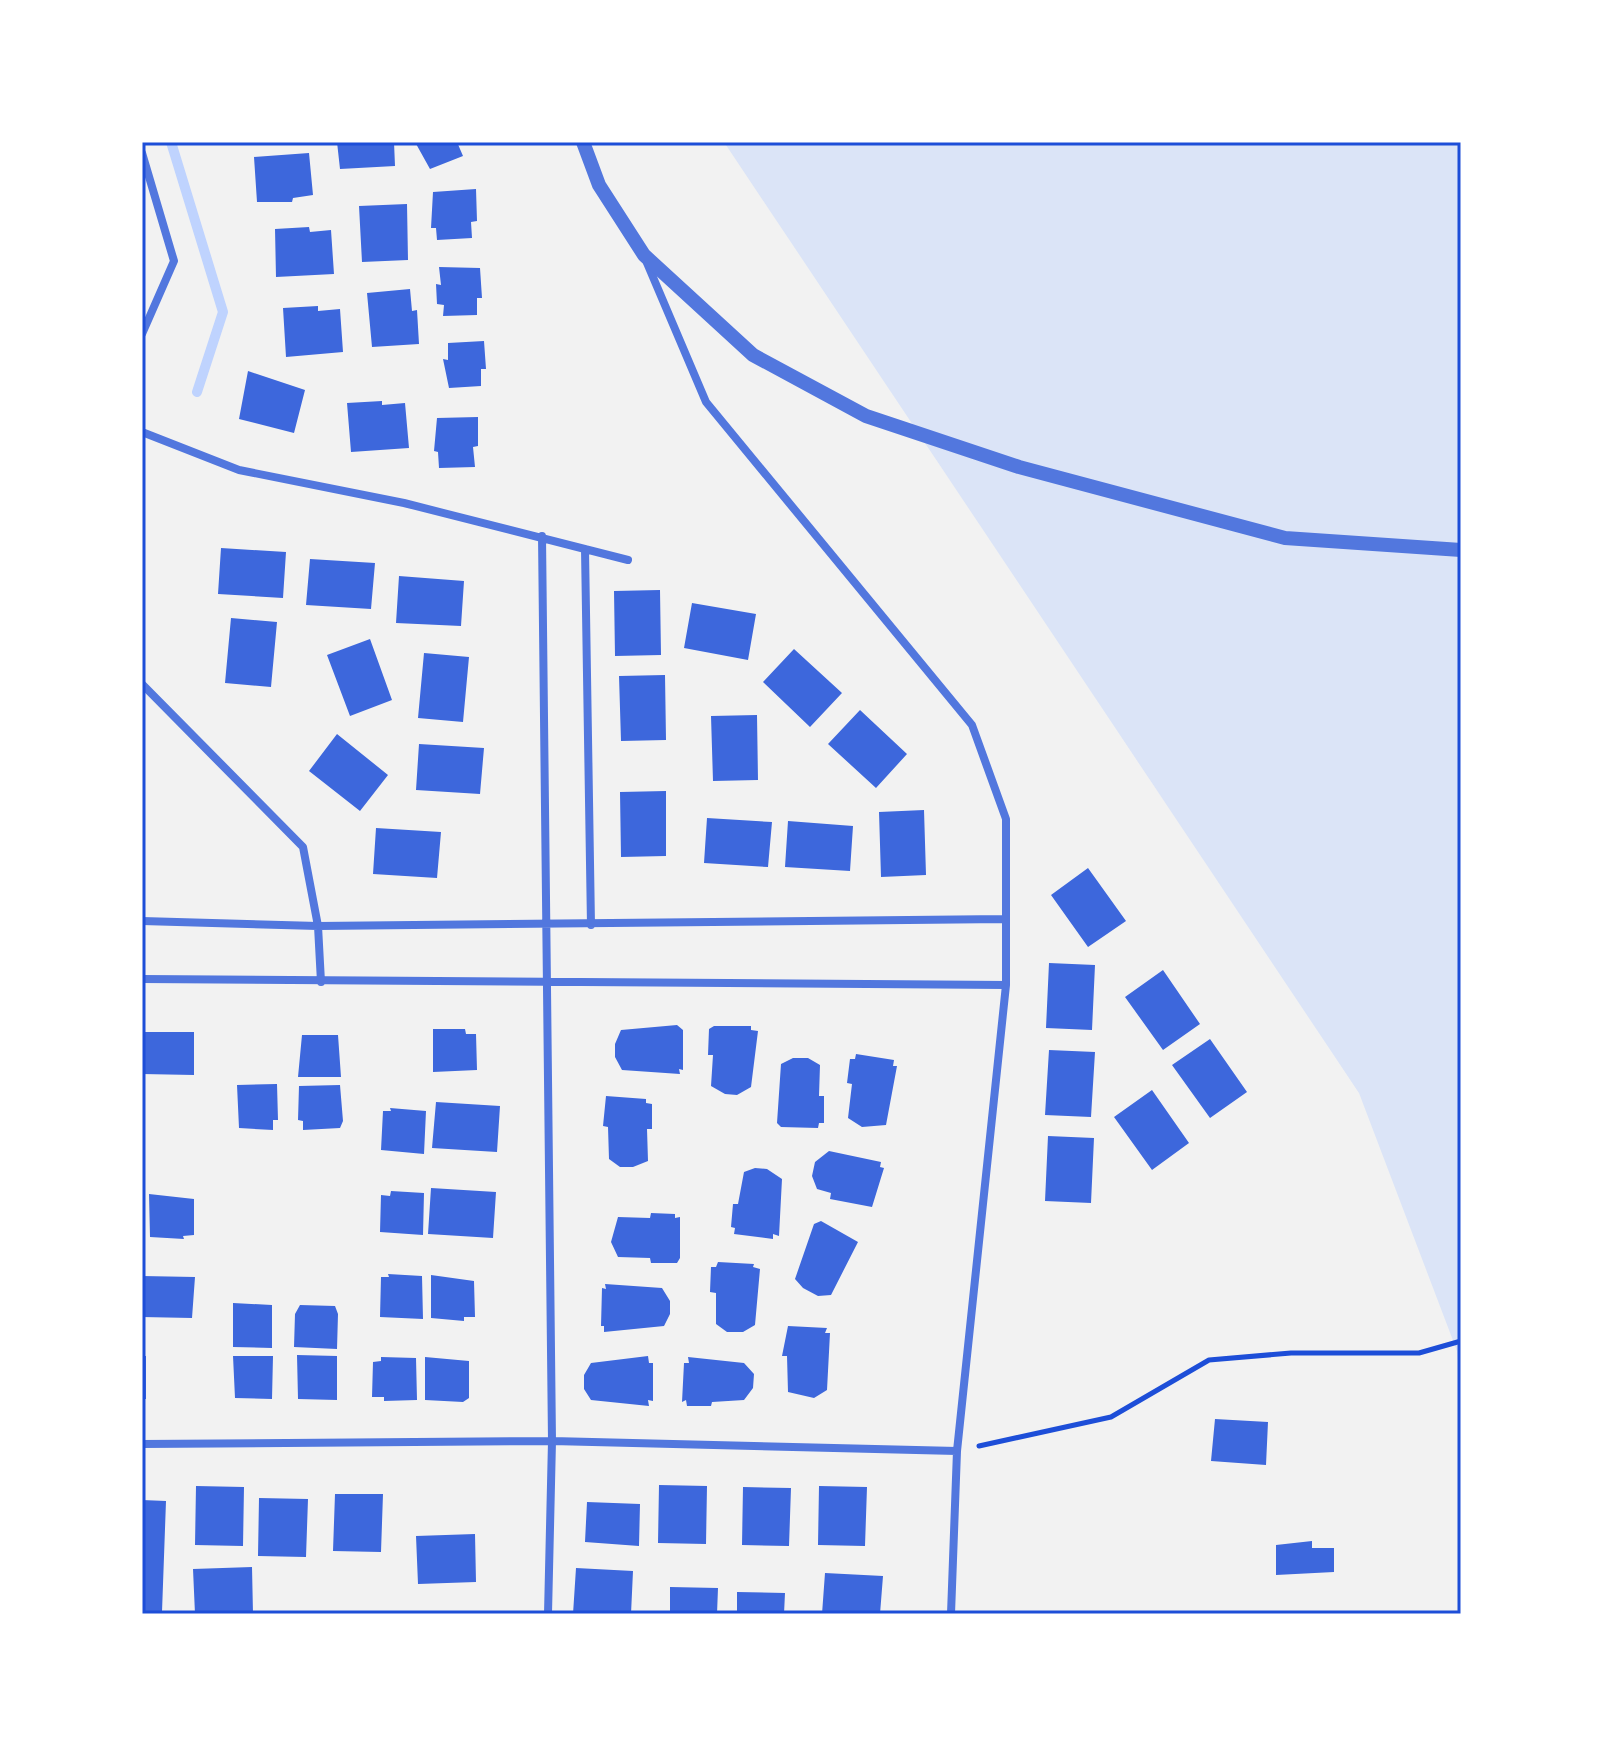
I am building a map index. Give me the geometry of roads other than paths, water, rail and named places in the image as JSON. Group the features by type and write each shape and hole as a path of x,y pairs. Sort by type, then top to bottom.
{"street":[{"path":"583,142 599,185 644,255 706,402 972,725 1006,819 1006,985 957,1451 951,1614"},
{"path":"142,153 174,261 142,334"},
{"path":"644,255 753,355 866,416 1019,467 1285,538 1461,550"},
{"path":"142,432 239,470 404,503 628,560"},
{"path":"542,536 552,1441 548,1614"},
{"path":"585,549 591,925"},
{"path":"142,684 303,847 318,926 321,982"},
{"path":"142,921 318,926 1005,919"},
{"path":"142,979 1006,985"},
{"path":"142,1444 552,1441 957,1451"}],"waterway":[{"path":"171,142 223,312 197,392"}]}
